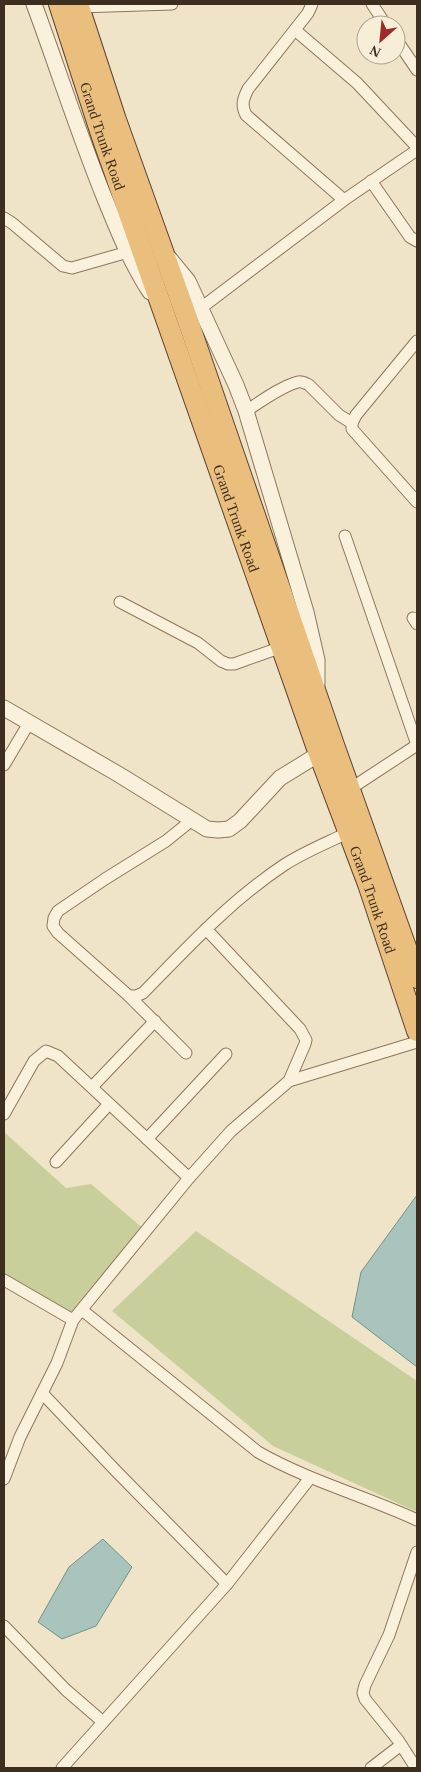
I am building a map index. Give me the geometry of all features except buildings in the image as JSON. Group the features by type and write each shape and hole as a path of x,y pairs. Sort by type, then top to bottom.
{"highway":[{"name":"Grand Trunk Road","path":"59,4 101,134 319,754 368,884 417,1031"},
{"name":"Grand Trunk Road","path":"79,5 116,120 417,978"}],"street":[{"path":"34,4 94,170 128,252 142,279 164,312"},
{"path":"79,5 172,4"},
{"path":"312,4 295,30 248,89 243,99 242,107 246,115 344,200"},
{"path":"372,4 379,15"},
{"path":"202,308 344,200 417,148 357,83 295,30"},
{"path":"406,54 417,70"},
{"path":"371,181 410,237 417,241"},
{"path":"4,218 63,266 72,268 128,252"},
{"path":"163,251 188,281 202,308 246,411 306,612 317,660 317,695"},
{"path":"417,341 356,415 352,423 352,429 417,501"},
{"path":"246,411 287,387 303,382 309,385 339,415 352,423"},
{"path":"345,536 417,745 350,790"},
{"path":"120,602 198,643 221,661 228,664 282,647"},
{"path":"4,708 118,774 207,829 229,829 240,822 280,778 319,754"},
{"path":"4,765 29,723"},
{"path":"186,1053 129,996 58,933 54,926 54,918 58,911 166,841 192,820"},
{"path":"129,996 143,993 225,910 286,864 349,832"},
{"path":"4,1479 6,1465 57,1363 73,1320 189,1178 232,1131 289,1081 306,1044 305,1036 300,1029 206,929"},
{"path":"92,1087 154,1021"},
{"path":"289,1081 417,1042"},
{"path":"4,1114 34,1061 46,1051 58,1056 189,1178"},
{"path":"147,1139 226,1054"},
{"path":"56,1162 110,1104"},
{"path":"4,1280 73,1320"},
{"path":"82,1310 258,1452 280,1465 310,1478 386,1506 417,1520"},
{"path":"42,1392 226,1584"},
{"path":"62,1768 226,1584 310,1478"},
{"path":"416,1768 363,1693 389,1635 417,1552"},
{"path":"4,1626 66,1690 103,1722"},
{"path":"372,1768 401,1745"}],"green space":[{"path":"4,1132 66,1188 91,1184 145,1230 73,1320 4,1277"},
{"path":"196,1231 417,1381 417,1512 273,1446 112,1311"}],"water":[{"path":"417,1195 417,1367 352,1317 361,1272"},
{"path":"103,1539 132,1567 96,1626 62,1639 38,1622 69,1567"}]}
